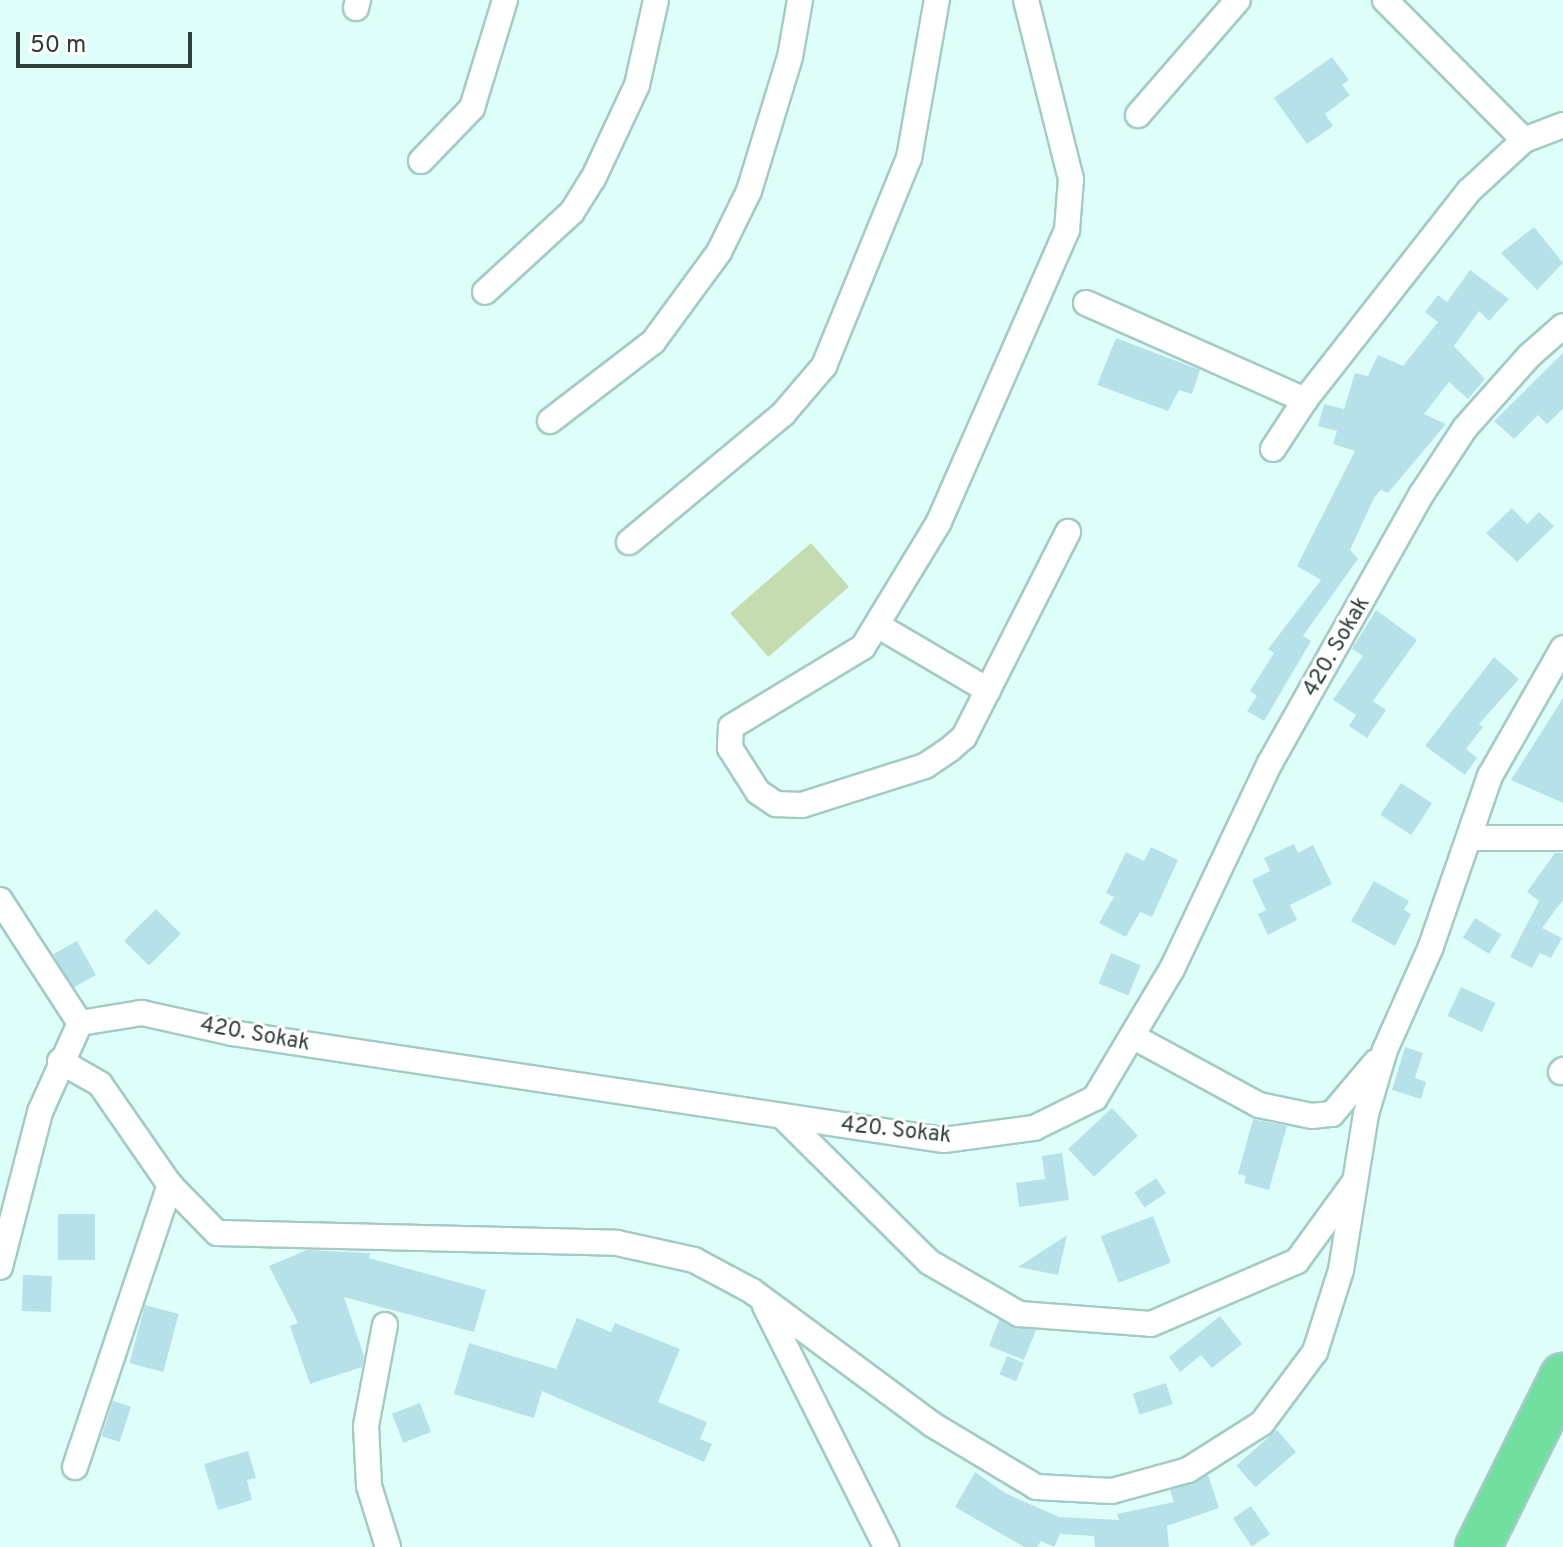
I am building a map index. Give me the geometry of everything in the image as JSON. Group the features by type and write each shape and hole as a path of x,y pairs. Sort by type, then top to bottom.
{"highway":[{"path":"1478,1547 1563,1376"}],"street":[{"path":"421,161 472,108 505,0"},
{"path":"485,292 572,212 593,179 637,85 656,0"},
{"path":"550,421 653,342 719,252 749,191 790,57 800,0"},
{"path":"629,542 783,414 824,366 909,158 937,0"},
{"path":"1026,0 1071,179 1067,230 939,522 863,647 731,727 730,748 766,799 802,805 925,766 964,737 1068,532"},
{"path":"1138,115 1238,0"},
{"path":"1385,0 1524,140"},
{"path":"1273,449 1305,400 1469,191 1524,140 1563,125"},
{"path":"1086,303 1305,400"},
{"name":"420. Sokak","path":"80,1023 142,1013 232,1033 944,1140 1034,1128 1095,1098 1172,969 1270,763 1421,495 1465,428 1529,356 1563,326"},
{"path":"877,625 988,690"},
{"path":"60,1061 100,1084 170,1185 217,1233 617,1243 694,1260 762,1299 933,1425 1036,1487 1112,1491 1188,1470 1262,1423 1315,1352 1341,1270 1366,1114 1385,1050 1430,949 1490,776 1563,648"},
{"path":"1469,838 1563,838"},
{"path":"0,900 80,1023 60,1061 40,1112 0,1267"},
{"path":"1132,1036 1259,1105 1312,1116 1332,1114 1385,1050"},
{"path":"782,1116 929,1262 1019,1314 1151,1324 1297,1261 1355,1181"},
{"path":"75,1467 170,1185"},
{"path":"762,1299 886,1547"},
{"path":"385,1325 366,1426 369,1486 388,1547"}],"green space":[{"path":"811,543 849,587 768,657 730,613"}],"building":[{"path":"1332,57 1349,80 1342,85 1350,95 1325,114 1333,126 1307,144 1274,98"},
{"path":"1534,227 1563,263 1537,290 1501,253"},
{"path":"1470,270 1509,299 1489,321 1479,311 1454,346 1485,379 1468,399 1449,382 1424,414 1446,424 1388,493 1381,490 1374,498 1350,550 1358,559 1303,636 1311,641 1264,721 1247,711 1257,696 1250,691 1274,653 1268,649 1321,580 1297,566 1355,451 1333,444 1337,431 1318,426 1324,404 1344,409 1355,373 1368,376 1378,355 1403,366 1438,322 1425,312 1438,295 1447,302"},
{"path":"1116,338 1200,370 1192,394 1179,390 1168,411 1097,385"},
{"path":"1563,353 1563,409 1547,424 1538,415 1514,439 1494,421"},
{"path":"1512,508 1527,524 1539,512 1554,526 1517,562 1486,533"},
{"path":"1376,610 1417,640 1373,701 1386,710 1367,738 1349,726 1356,715 1333,700 1363,656 1352,649"},
{"path":"1494,657 1519,679 1479,724 1483,727 1466,749 1477,758 1465,775 1425,746"},
{"path":"1563,698 1563,803 1511,780"},
{"path":"1401,783 1432,803 1411,835 1380,815"},
{"path":"1294,844 1298,853 1313,845 1332,884 1290,905 1297,920 1268,935 1258,914 1266,910 1252,880 1270,871 1264,858"},
{"path":"1151,847 1178,860 1152,917 1140,912 1126,937 1099,923 1114,897 1106,893 1126,852 1144,861"},
{"path":"1555,853 1563,853 1563,900 1542,928 1562,938 1551,958 1540,953 1532,968 1510,957 1539,901 1527,892"},
{"path":"1374,881 1409,901 1404,910 1411,914 1395,946 1351,921"},
{"path":"156,909 181,934 149,966 124,941"},
{"path":"1475,918 1501,934 1489,954 1463,938"},
{"path":"77,941 96,975 72,988 53,954"},
{"path":"1111,953 1141,965 1128,996 1099,984"},
{"path":"1461,987 1495,1003 1482,1032 1447,1016"},
{"path":"1405,1047 1423,1053 1415,1078 1426,1082 1421,1099 1392,1090"},
{"path":"1112,1108 1138,1136 1094,1177 1068,1149"},
{"path":"1253,1119 1287,1126 1269,1190 1244,1183 1246,1176 1238,1174"},
{"path":"1062,1153 1069,1200 1019,1207 1016,1183 1045,1179 1042,1156"},
{"path":"1156,1178 1166,1193 1145,1207 1134,1193"},
{"path":"58,1214 95,1214 95,1260 58,1260"},
{"path":"1153,1216 1171,1263 1119,1283 1101,1236"},
{"path":"1067,1235 1058,1275 1018,1267"},
{"path":"307,1250 370,1253 369,1258 486,1290 474,1332 344,1297 364,1356 362,1367 310,1384 290,1326 298,1323 269,1266"},
{"path":"23,1275 52,1276 51,1312 22,1311"},
{"path":"145,1305 179,1314 163,1372 129,1363"},
{"path":"1220,1316 1242,1344 1212,1368 1201,1355 1180,1372 1169,1357"},
{"path":"577,1318 611,1332 615,1323 680,1349 658,1402 707,1422 700,1439 712,1444 704,1462 542,1391 534,1418 454,1394 469,1343 556,1369"},
{"path":"999,1320 1036,1330 1024,1360 989,1346"},
{"path":"1007,1356 1024,1363 1016,1381 1000,1375"},
{"path":"1166,1383 1173,1404 1140,1415 1133,1394"},
{"path":"113,1401 131,1407 120,1442 102,1436"},
{"path":"420,1403 431,1432 403,1443 392,1414"},
{"path":"1277,1430 1296,1452 1255,1487 1236,1465"},
{"path":"248,1451 256,1478 247,1480 252,1500 218,1510 204,1464"},
{"path":"975,1472 1005,1493 1059,1517 1119,1520 1117,1514 1174,1502 1170,1490 1208,1475 1219,1508 1167,1526 1169,1547 1095,1547 1094,1536 1060,1534 1054,1547 1041,1541 1037,1547 1024,1547 955,1507"},
{"path":"1251,1506 1270,1534 1252,1546 1233,1518"}]}
